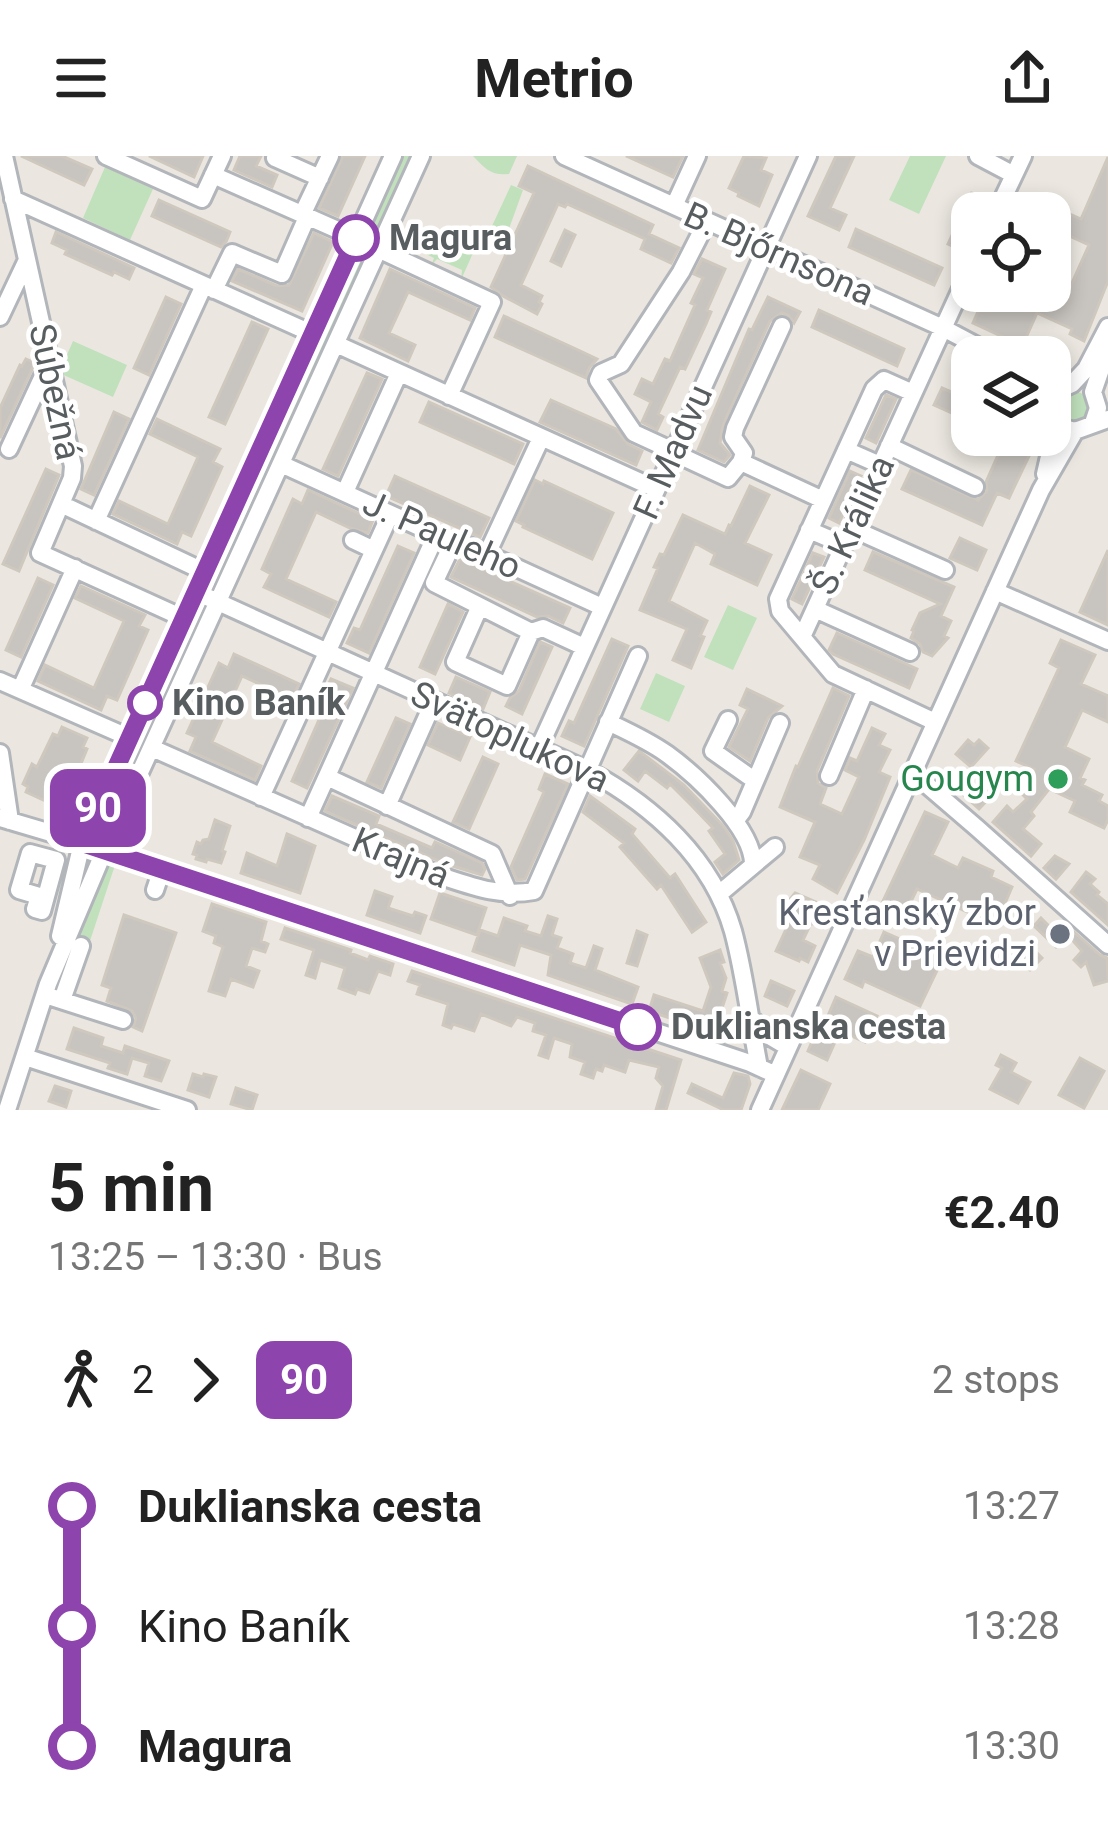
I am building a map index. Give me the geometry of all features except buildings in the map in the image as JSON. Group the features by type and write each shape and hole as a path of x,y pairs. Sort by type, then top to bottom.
{"street":[{"name":"Súbežná","path":"1,156 73,466 40,553 75,568"},
{"path":"106,156 202,199 222,156"},
{"path":"277,156 320,178"},
{"path":"96,520 209,287 232,253 282,274 330,156"},
{"path":"52,993 82,843 393,156"},
{"path":"7,1110 105,849 422,156"},
{"name":"B. Bjőrnsona","path":"564,156 957,336"},
{"path":"674,206 698,156"},
{"name":"F. Madvu","path":"539,748 808,156"},
{"path":"978,156 1014,175"},
{"path":"1006,192 1023,156"},
{"path":"213,175 356,238"},
{"path":"13,199 313,334"},
{"path":"706,220 681,272 621,364 598,380 634,433 728,478 743,453 734,437 735,428 782,326"},
{"path":"379,249 492,302 449,396"},
{"path":"0,317 27,260"},
{"name":"Š. Králika","path":"935,722 833,674 802,637 951,311"},
{"path":"1071,380 1086,369 1108,327"},
{"path":"336,344 656,489"},
{"path":"1106,354 1108,377"},
{"path":"1071,430 1100,421 1106,354"},
{"path":"9,449 50,362"},
{"path":"345,492 400,373"},
{"path":"802,637 780,611 778,599 809,530 874,389 884,380 913,393"},
{"path":"1071,386 1083,385 1099,397"},
{"path":"760,1110 768,1071 788,1047 1041,490 1075,431"},
{"path":"487,554 541,438"},
{"path":"889,446 975,487"},
{"path":"846,450 880,465"},
{"path":"1041,490 1047,456"},
{"path":"741,462 823,500"},
{"name":"J. Pauleho","path":"281,464 602,607"},
{"path":"61,504 205,572"},
{"path":"261,797 390,514"},
{"path":"809,530 848,537 945,570"},
{"path":"308,818 410,594 444,539"},
{"path":"444,539 434,584 531,632 543,628 584,647"},
{"path":"352,541 374,550"},
{"path":"21,688 75,568 183,618"},
{"path":"995,590 1108,641"},
{"name":"Svätoplukova","path":"196,592 589,771 622,789 665,823 698,862 733,930 749,1016 768,1071"},
{"path":"479,608 454,662 507,686 531,632"},
{"path":"814,609 910,652"},
{"path":"327,777 492,854 510,896 534,891 638,656"},
{"path":"0,681 130,738"},
{"path":"829,776 866,689"},
{"path":"387,806 434,701"},
{"path":"728,720 713,752 754,780"},
{"path":"608,722 672,758 736,820 754,854 754,865"},
{"path":"736,820 780,723"},
{"name":"Krajná","path":"152,748 441,877 510,896"},
{"path":"0,753 5,820 105,849 768,1071"},
{"path":"911,775 927,784 1108,945"},
{"path":"718,894 775,848"},
{"path":"155,890 162,869"},
{"path":"52,993 81,946"},
{"path":"52,993 123,1020"},
{"path":"749,1016 788,1047"},
{"path":"25,1057 187,1110"}],"green space":[{"path":"400,156 415,156 218,589 205,583"},
{"path":"473,156 517,156 509,174 497,174"},
{"path":"910,156 946,156 919,214 889,200"},
{"path":"105,167 153,189 130,240 83,218"},
{"path":"511,185 523,190 502,248 485,241"},
{"path":"434,236 473,253 461,280 462,270 437,259 431,266 434,258 409,246 404,254 400,252 418,237 431,242"},
{"path":"73,341 127,365 113,397 59,373"},
{"path":"1071,393 1081,393 1089,401 1089,413 1081,421 1071,421"},
{"path":"728,605 757,618 733,670 704,657"},
{"path":"193,611 205,617 108,829 96,824"},
{"path":"656,673 685,686 669,722 640,709"},
{"path":"116,862 89,944 58,986 106,867"}],"bus line":[{"name":"90","path":"356,238 82,843 638,1027"}],"place":[{"name":"Magura","path":"356,238"},
{"name":"Kino Baník","path":"145,703"},
{"name":"Gougym","path":"1058,779"},
{"name":"Kresťanský zbor v Prievidzi","path":"1060,934"},
{"name":"Duklianska cesta","path":"638,1027"}]}
